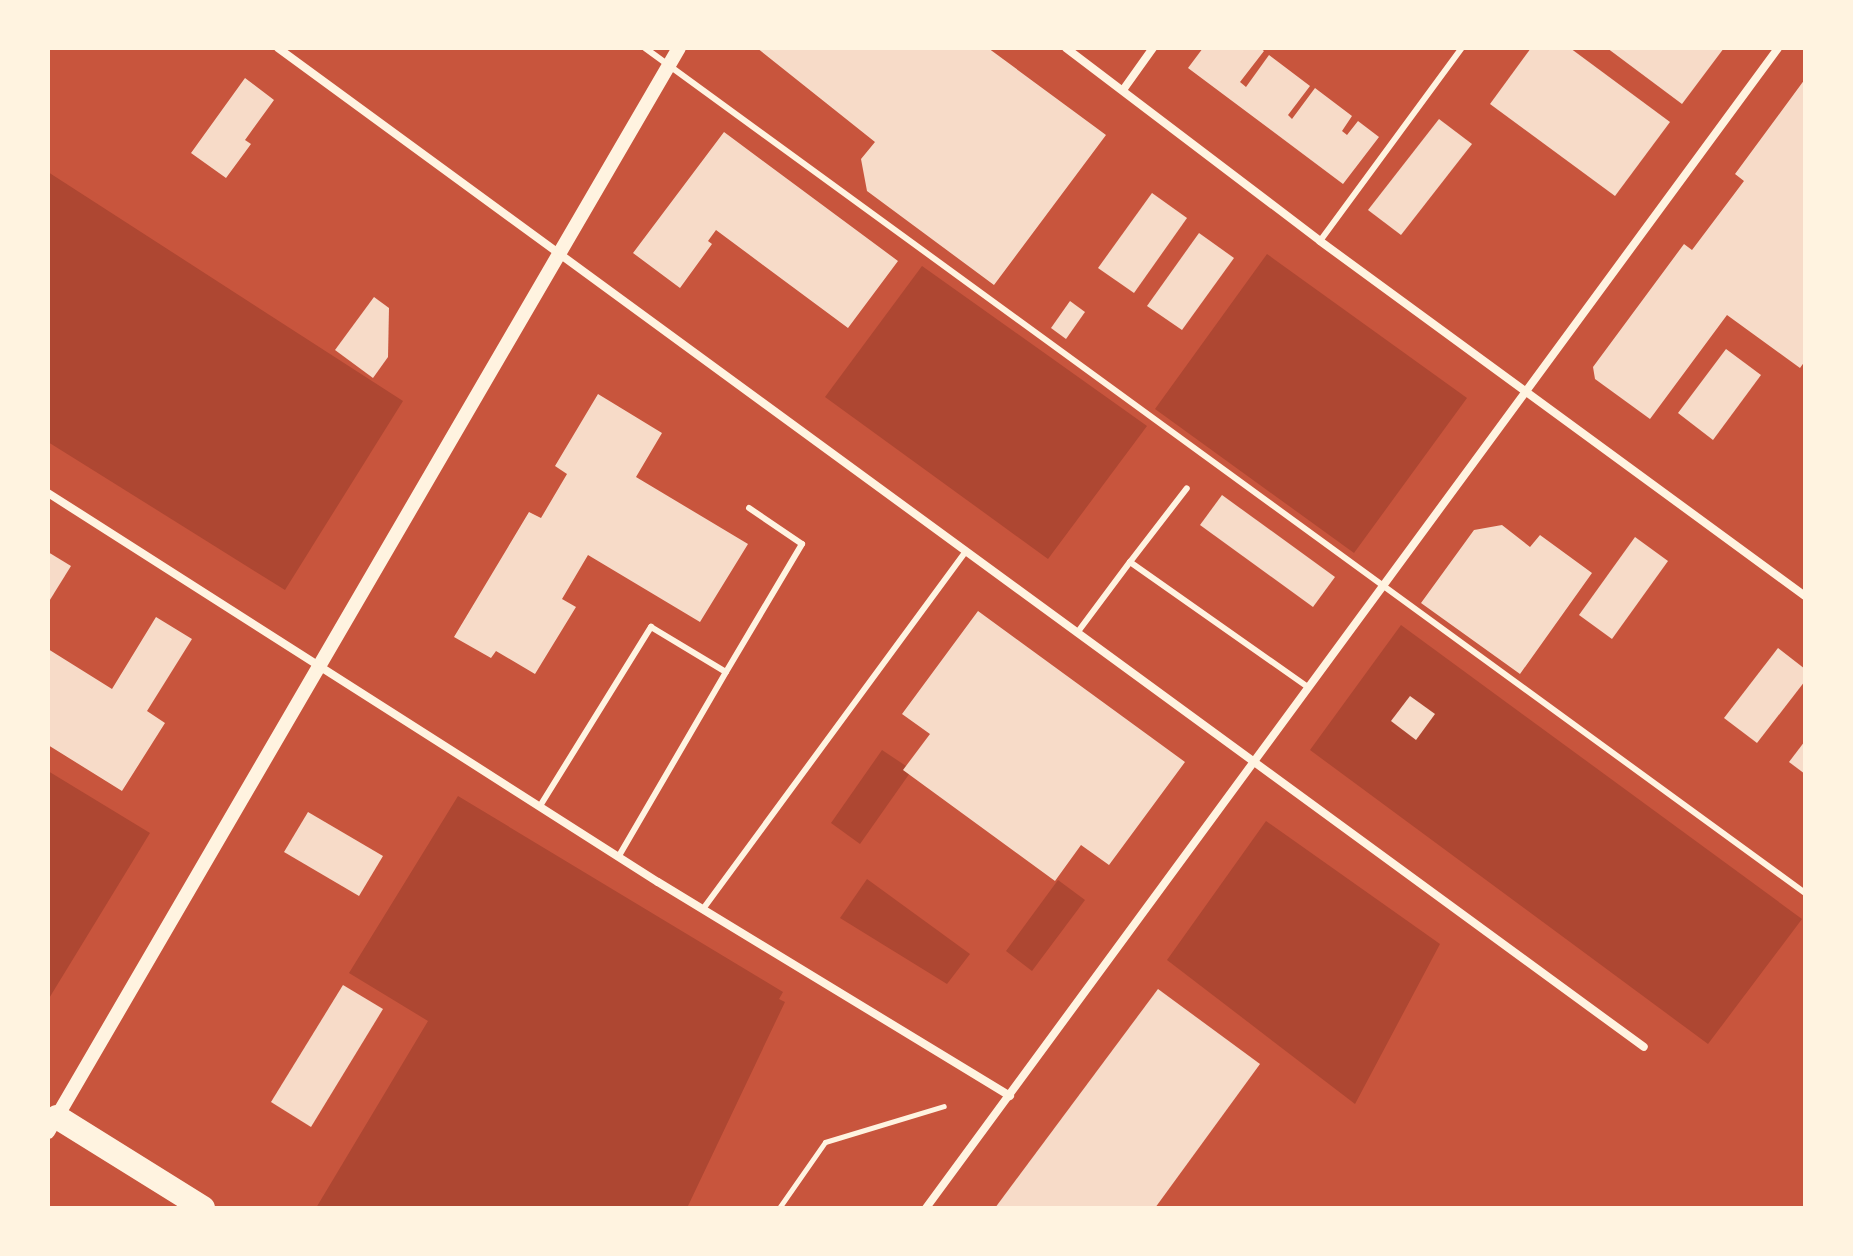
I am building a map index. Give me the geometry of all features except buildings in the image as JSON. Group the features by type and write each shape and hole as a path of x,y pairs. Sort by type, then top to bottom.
{"highway":[{"path":"51,1120 203,1208"}],"street":[{"path":"278,48 1644,1047"},
{"path":"51,1120 320,666 679,48"},
{"path":"1066,48 1320,241 1805,596"},
{"path":"1123,90 1153,48"},
{"path":"926,1208 1778,48"},
{"path":"48,493 703,909 1010,1096"}],"lane":[{"path":"645,48 1805,893"},
{"path":"1320,241 1462,48"},
{"path":"1077,633 1187,488"},
{"path":"619,856 802,544 749,508"},
{"path":"703,909 966,551"},
{"path":"1130,562 1308,687"},
{"path":"540,806 651,627 726,672"}],"path":[{"path":"779,1208 825,1142 944,1106"}],"shaded area":[{"path":"48,172 403,401 285,590 48,442"},
{"path":"1267,254 1467,398 1354,553 1155,409"},
{"path":"922,266 1147,426 1048,559 825,397"},
{"path":"1401,625 1802,919 1708,1044 1310,750"},
{"path":"882,750 912,770 860,844 831,823"},
{"path":"48,771 150,833 48,1000"},
{"path":"458,796 783,992 779,999 785,1002 687,1208 316,1208 428,1021 349,973"},
{"path":"1266,821 1440,944 1355,1104 1167,960"},
{"path":"867,879 970,954 947,984 840,918"},
{"path":"1058,880 1085,900 1032,971 1006,951"}]}
